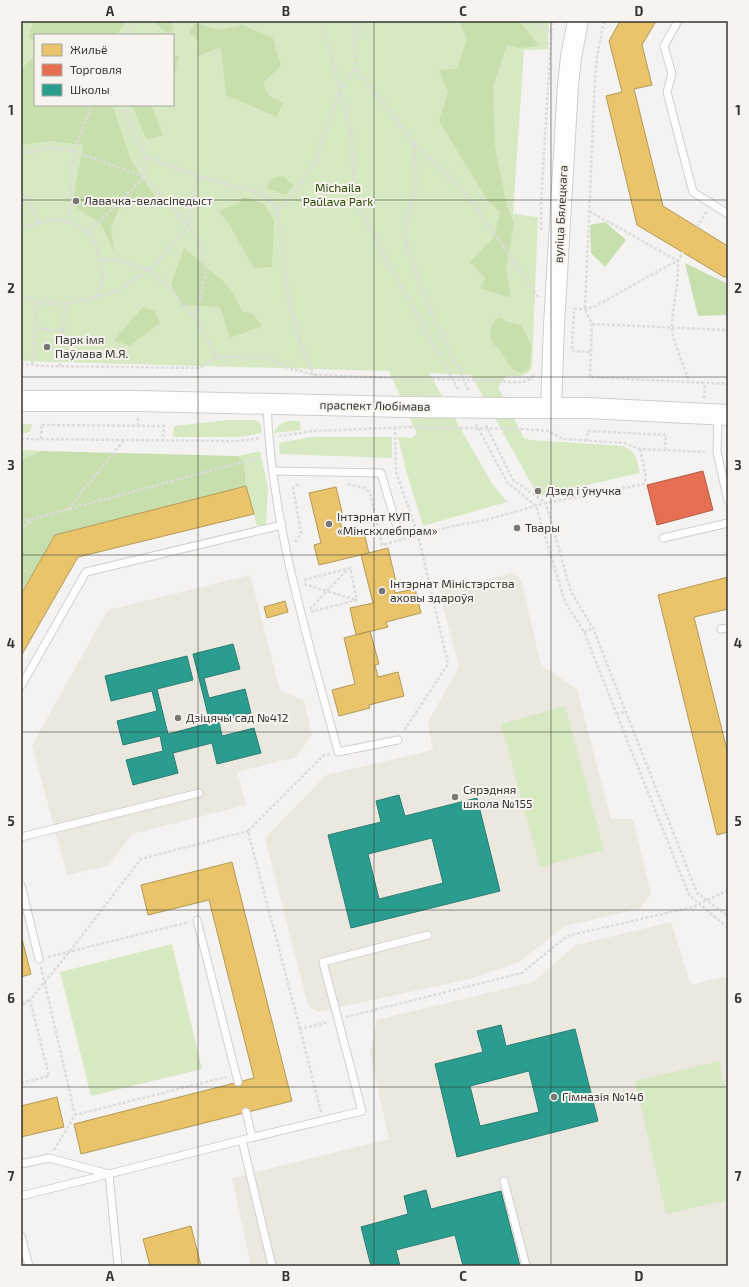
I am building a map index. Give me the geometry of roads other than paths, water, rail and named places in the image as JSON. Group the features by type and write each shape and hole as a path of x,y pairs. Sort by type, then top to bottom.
{"main road":[{"name":"вуліца Бялецкага","path":"551,408 554,325 568,85 571,57 578,21"},
{"name":"праспект Любімава","path":"21,401 138,401 406,407 601,408 723,414"}],"lane":[{"path":"678,21 664,46 672,74 667,92 693,192 728,214"},
{"path":"267,403 268,437 272,471 292,576 338,752 398,740"},
{"path":"723,414 717,452 728,501"},
{"path":"272,471 381,473 397,527"},
{"path":"663,538 728,523"},
{"path":"21,686 86,572 282,525"},
{"path":"21,837 199,793"},
{"path":"21,885 40,959"},
{"path":"196,920 237,1079"},
{"path":"21,1196 252,1137 362,1111 323,962 428,935"},
{"path":"246,1112 252,1137"},
{"path":"242,1140 272,1266"},
{"path":"21,1164 49,1158 109,1174"},
{"path":"109,1174 118,1266"},
{"path":"504,1181 526,1266"},
{"path":"21,1236 29,1266"}],"place":[{"name":"Лавачка-веласіпедыст","path":"76,201"},
{"name":"Парк імя Паўлава М.Я.","path":"47,347"},
{"name":"Дзед і ўнучка","path":"538,491"},
{"name":"Інтэрнат КУП «Мінскхлебпрам»","path":"329,524"},
{"name":"Твары","path":"517,528"},
{"name":"Інтэрнат Міністэрства аховы здароўя","path":"382,591"},
{"name":"Дзіцячы сад №412","path":"178,718"},
{"name":"Сярэдняя школа №155","path":"455,797"},
{"name":"Гімназія №146","path":"554,1097"}],"park label":[{"name":"Michaila Paŭlava Park","path":"338,195"}]}
